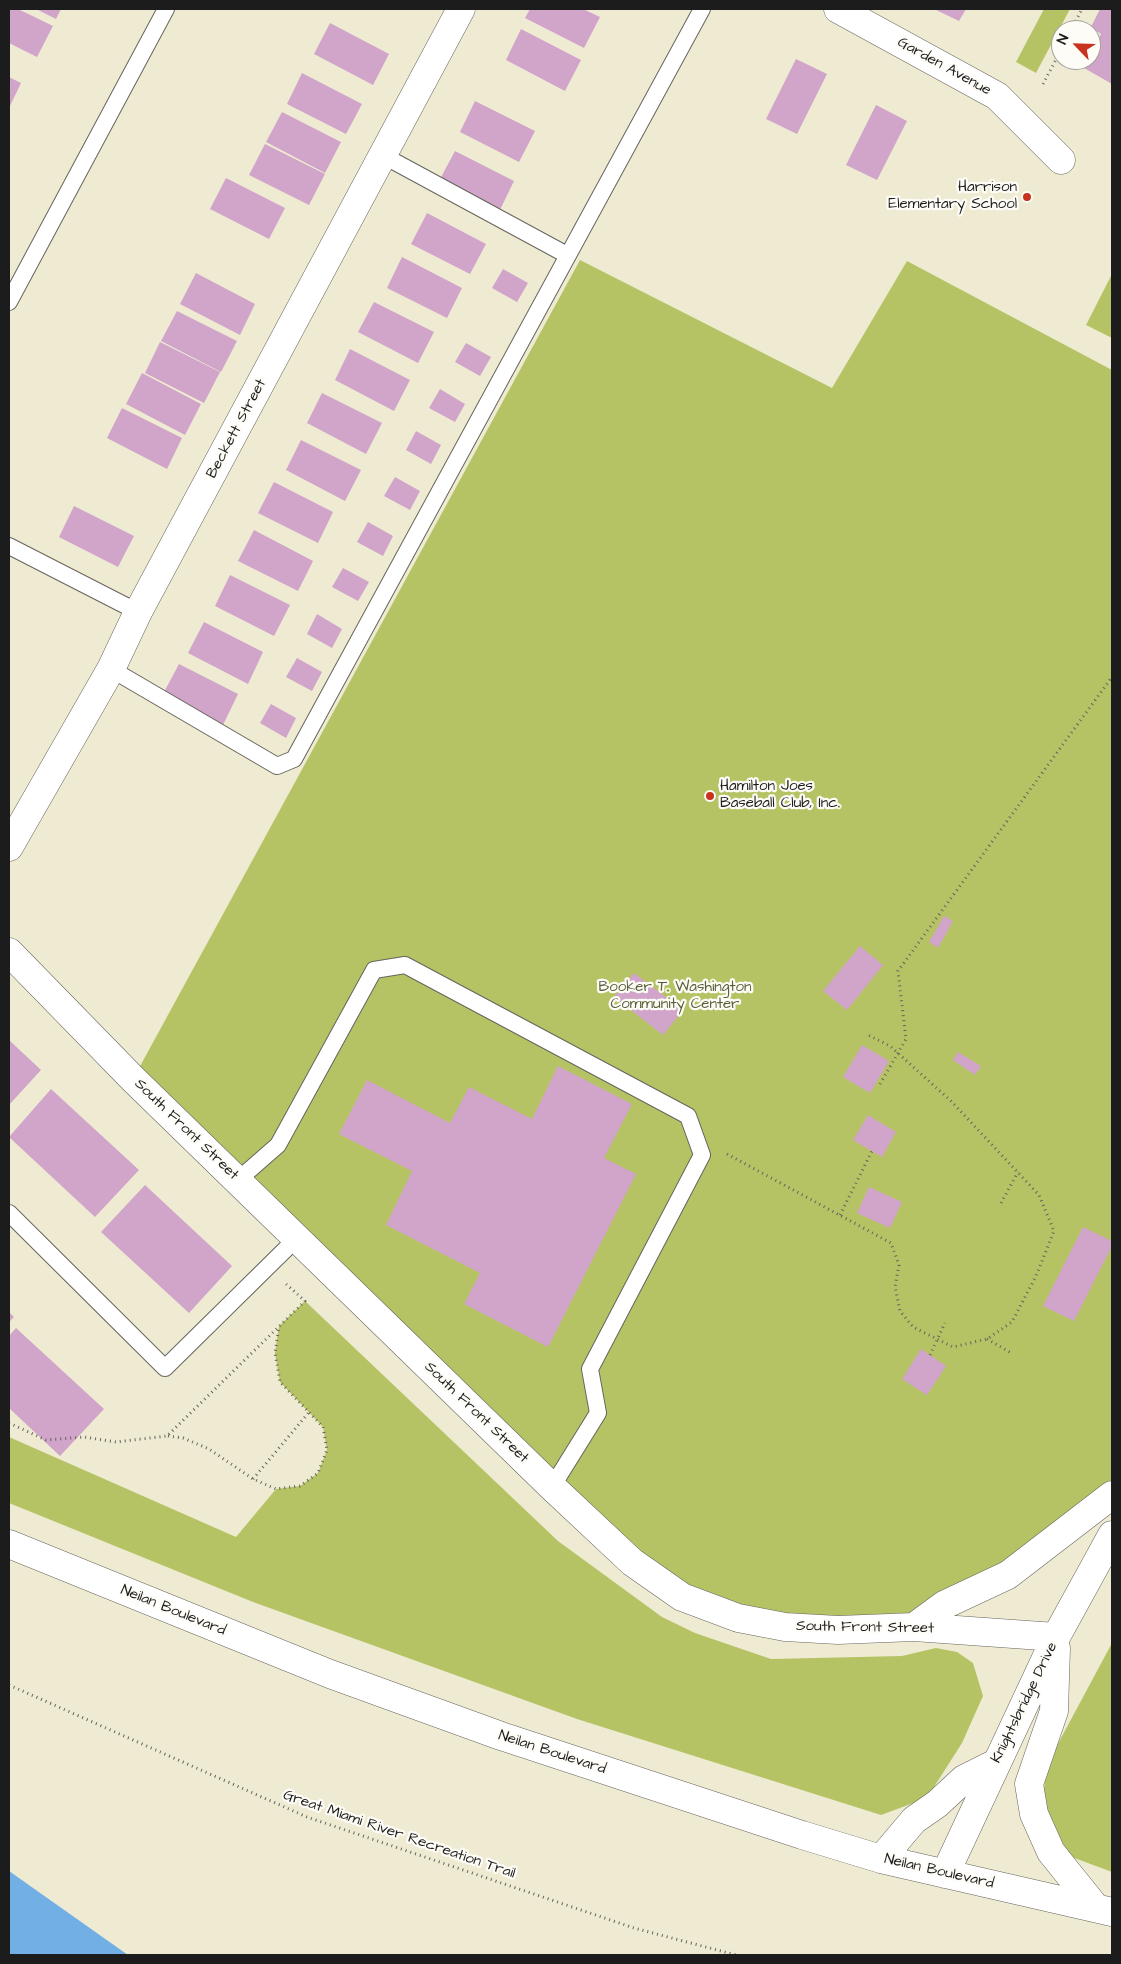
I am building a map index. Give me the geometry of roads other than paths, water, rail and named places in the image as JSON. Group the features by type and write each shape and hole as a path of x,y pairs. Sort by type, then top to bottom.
{"street":[{"name":"Beckett Street","path":"9,847 111,669 138,612 384,156 461,9"},
{"name":"Garden Avenue","path":"838,9 997,96 1062,160"},
{"name":"South Front Street","path":"9,952 133,1079 552,1487 632,1562 682,1597 738,1618 785,1627 838,1630 914,1626 1056,1637"},
{"path":"914,1626 944,1605 1008,1575 1112,1495"},
{"name":"Knightsbridge Drive","path":"945,1874 1056,1637 1112,1535"},
{"name":"Neilan Boulevard","path":"9,1544 321,1670 501,1736 881,1859 1104,1910"},
{"path":"1056,1637 1054,1711 1030,1784 1034,1814 1051,1852 1104,1910"},
{"path":"881,1859 914,1820 937,1804 964,1779 996,1763"}],"lane":[{"path":"9,302 166,9"},
{"path":"111,669 277,766 294,759 702,9"},
{"path":"384,156 567,255"},
{"path":"9,546 138,612"},
{"path":"238,1180 278,1145 374,970 406,966 688,1116 702,1155 590,1369 598,1413 552,1487"},
{"path":"9,1213 165,1368 297,1238"}],"water":[{"path":"9,1871 128,1955 9,1955"}],"place":[{"name":"Harrison Elementary School","path":"1027,197"},
{"name":"Hamilton Joes Baseball Club, Inc.","path":"710,796"}],"park label":[{"name":"Booker T. Washington Community Center","path":"675,996"}]}
